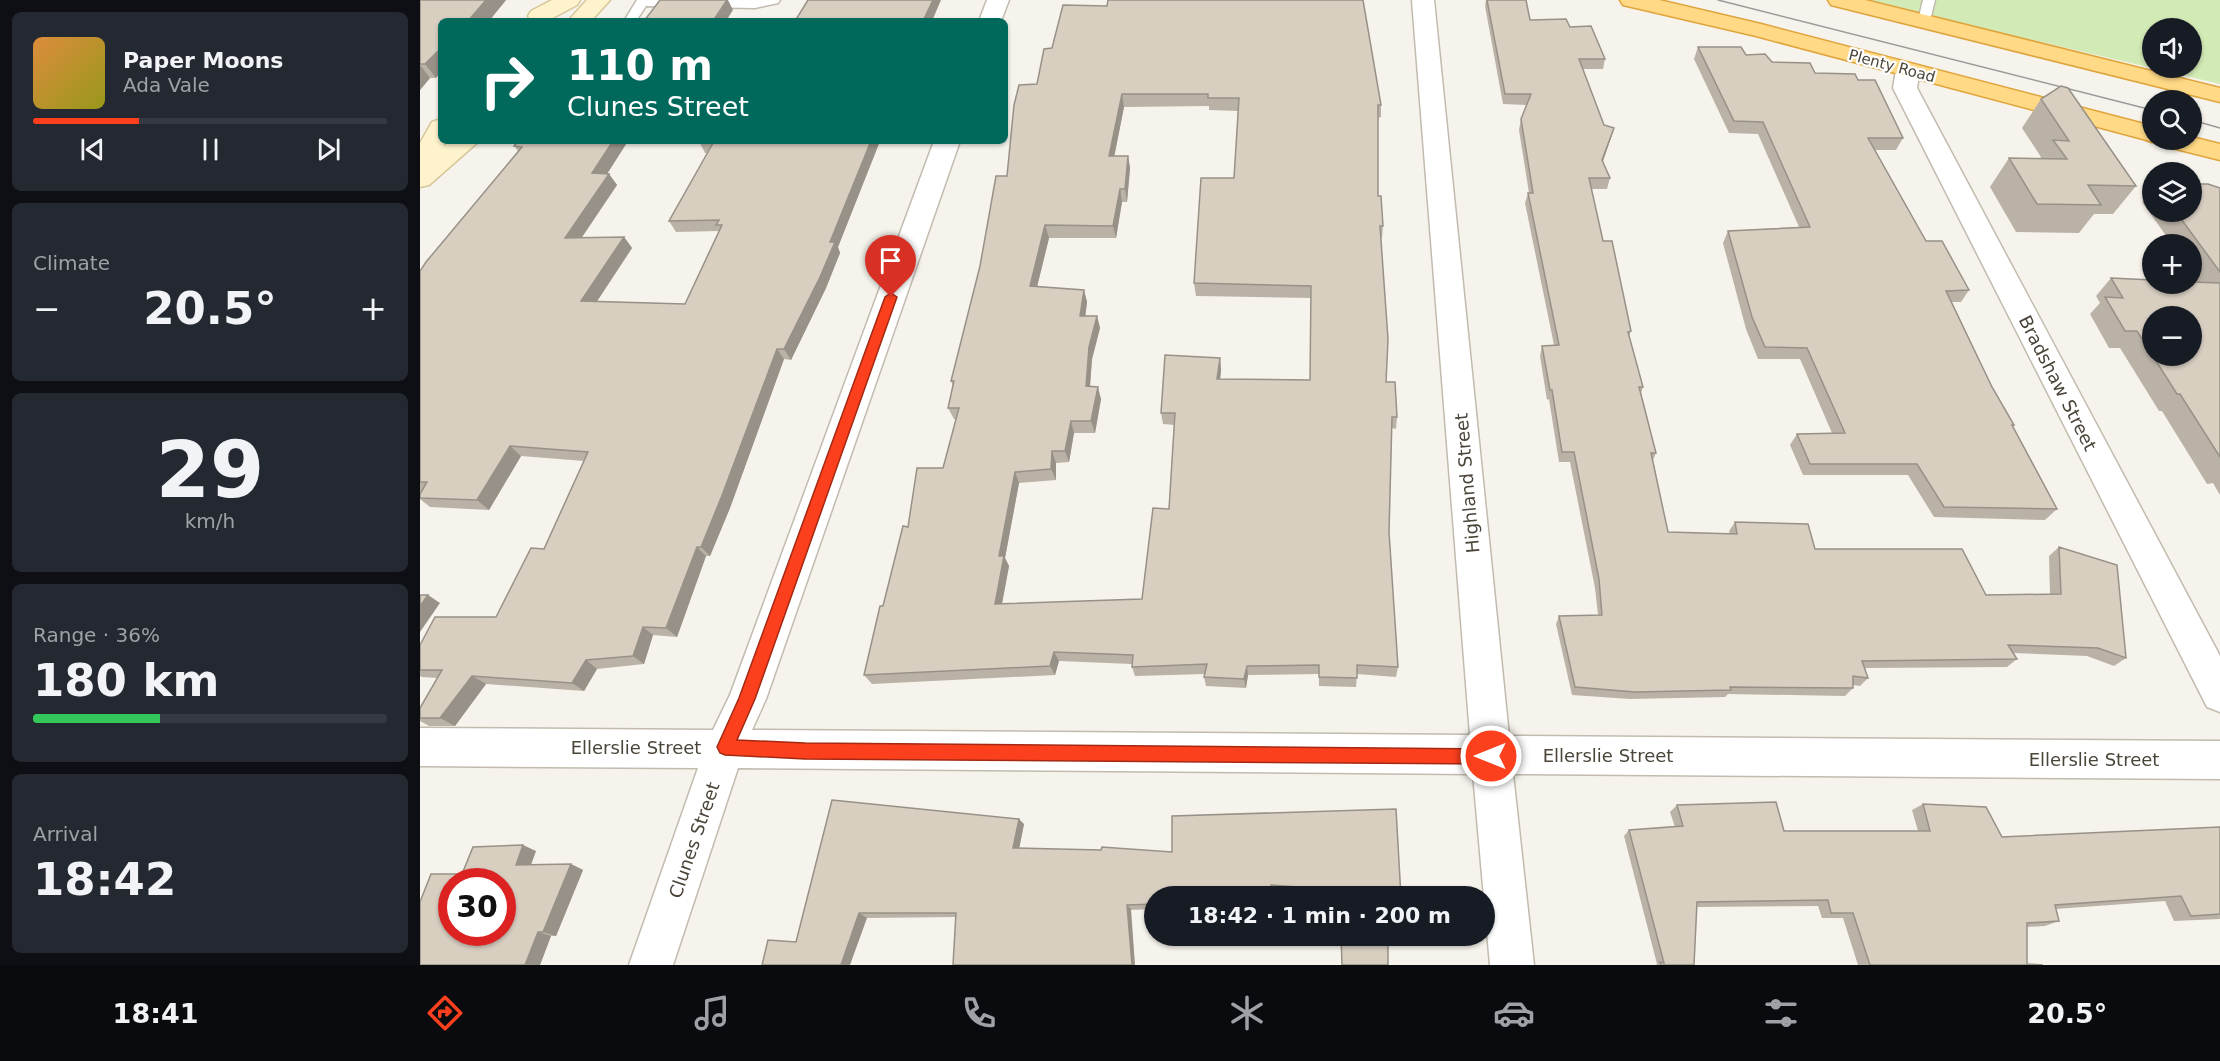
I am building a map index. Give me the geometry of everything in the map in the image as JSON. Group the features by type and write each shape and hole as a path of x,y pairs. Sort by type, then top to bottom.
{"highway":[{"name":"Plenty Road","path":"1631,0 1761,31 2142,131"},
{"path":"1839,0 1927,11 2220,95"},
{"path":"2202,148 2220,152"}],"main road":[{"path":"541,12 569,0"},
{"path":"582,18 599,0"},
{"path":"420,168 438,134"},
{"path":"420,179 462,144"}],"street":[{"path":"991,18 998,0"},
{"name":"Highland Street","path":"1423,0 1512,965"},
{"name":"Bradshaw Street","path":"1908,70 1905,88 2220,693"},
{"name":"Clunes Street","path":"651,965 725,747 747,699 946,144"},
{"name":"Ellerslie Street","path":"420,747 725,747 806,751 2220,760"}],"lane":[{"path":"632,18 643,1 755,4 774,0"}],"green space":[{"path":"1863,0 2220,0 2220,84 2194,78 2202,78 2202,18 2142,18 2142,66"}],"building":[{"path":"420,0 486,0 471,18 438,18 438,51 425,64 420,64"},
{"path":"660,0 727,0 715,18 646,18"},
{"path":"808,0 933,0 924,18 797,18"},
{"path":"1108,0 1363,0 1381,105 1378,105 1378,196 1381,196 1383,226 1380,226 1388,339 1386,382 1395,382 1397,417 1392,417 1389,532 1398,667 1357,665 1357,678 1319,677 1319,665 1247,666 1244,679 1204,677 1207,664 1132,667 1133,655 1054,652 1050,666 864,675 880,606 883,606 903,526 908,527 917,468 943,468 959,408 948,408 954,381 951,381 980,266 996,176 1007,176 1014,105 1019,85 1037,84 1044,49 1052,48 1063,5 1107,6","holes":["1122,94 1208,94 1208,98 1239,98 1234,178 1201,178 1194,283 1311,286 1310,380 1217,379 1220,358 1165,355 1161,413 1175,413 1169,509 1153,508 1142,599 995,604 1004,556 999,556 1015,472 1051,469 1052,451 1065,451 1071,421 1091,421 1098,387 1086,386 1089,347 1097,316 1080,316 1084,290 1030,286 1045,225 1113,226 1120,189 1125,189 1128,156 1109,156"]},
{"path":"1487,0 1526,0 1530,20 1566,19 1570,27 1591,26 1605,59 1579,59 1604,125 1614,128 1602,160 1610,178 1589,178 1603,241 1612,241 1631,331 1628,332 1643,387 1639,387 1656,453 1651,453 1668,532 1737,534 1735,522 1808,524 1815,549 1962,549 1986,595 2061,594 2059,547 2117,565 2126,658 2098,648 2008,645 2017,659 1862,661 1868,678 1853,676 1853,688 1730,687 1731,690 1635,692 1575,687 1559,616 1602,615 1599,579 1574,452 1562,452 1542,346 1559,345 1528,193 1533,193 1521,119 1531,94 1505,94"},
{"path":"1698,47 1741,47 1746,55 1765,54 1772,62 1810,63 1815,73 1855,74 1858,80 1875,80 1903,138 1868,138 1926,241 1942,241 1969,290 1946,291 1992,387 2057,509 1944,507 1917,464 1810,464 1797,434 1845,433 1807,348 1765,347 1752,317 1728,231 1810,227 1763,122 1734,121"},
{"path":"2061,86 2068,88 2136,186 2088,185 2101,205 2037,204 2009,158 2067,159 2053,140 2069,141 2041,99"},
{"path":"516,144 611,144 592,173 609,174 565,238 624,237 581,301 685,304 722,225 716,225 719,220 669,221 712,144 870,144 830,242 835,242 784,349 777,349 721,498 701,547 697,547 666,628 643,627 633,656 586,660 572,683 472,676 440,718 420,718 420,708 442,670 420,670 420,645 435,617 496,617 531,548 544,549 588,452 510,446 477,500 420,498 427,482 420,482 420,271 522,147 514,146"},
{"path":"2202,184 2220,188 2220,272 2202,247 2202,234 2192,234 2183,222 2202,222"},
{"path":"2111,278 2142,280 2142,294 2202,294 2202,282 2220,283 2220,457 2159,366 2202,366 2202,306 2142,306 2142,339 2137,331 2125,331 2105,297 2123,298"},
{"path":"420,595 428,595 420,606"},
{"path":"832,800 1019,819 1013,848 1101,850 1102,847 1172,852 1172,816 1396,809 1400,886 1144,886 1144,904 1127,905 1132,965 953,965 956,913 859,913 841,965 762,965 768,940 796,942"},
{"path":"1776,802 1784,831 1930,831 1923,804 1986,807 2002,837 2220,827 2220,914 2191,916 2181,896 2055,905 2059,921 2027,923 2027,964 2043,965 1870,965 1853,913 1831,913 1828,900 1697,902 1694,965 1661,965 1660,962 1664,963 1629,830 1683,826 1677,805"},
{"path":"523,845 516,865 571,864 543,932 538,932 525,965 420,965 420,902 431,874 438,874 438,946 516,946 516,868 464,868 473,847"},
{"path":"1341,946 1388,946 1388,965 1342,965"}],"tram line":[{"path":"1718,0 2142,107"},
{"path":"2202,123 2220,128"}],"route":[{"path":"891,297 747,699 725,747 782,751 1491,756"}]}
